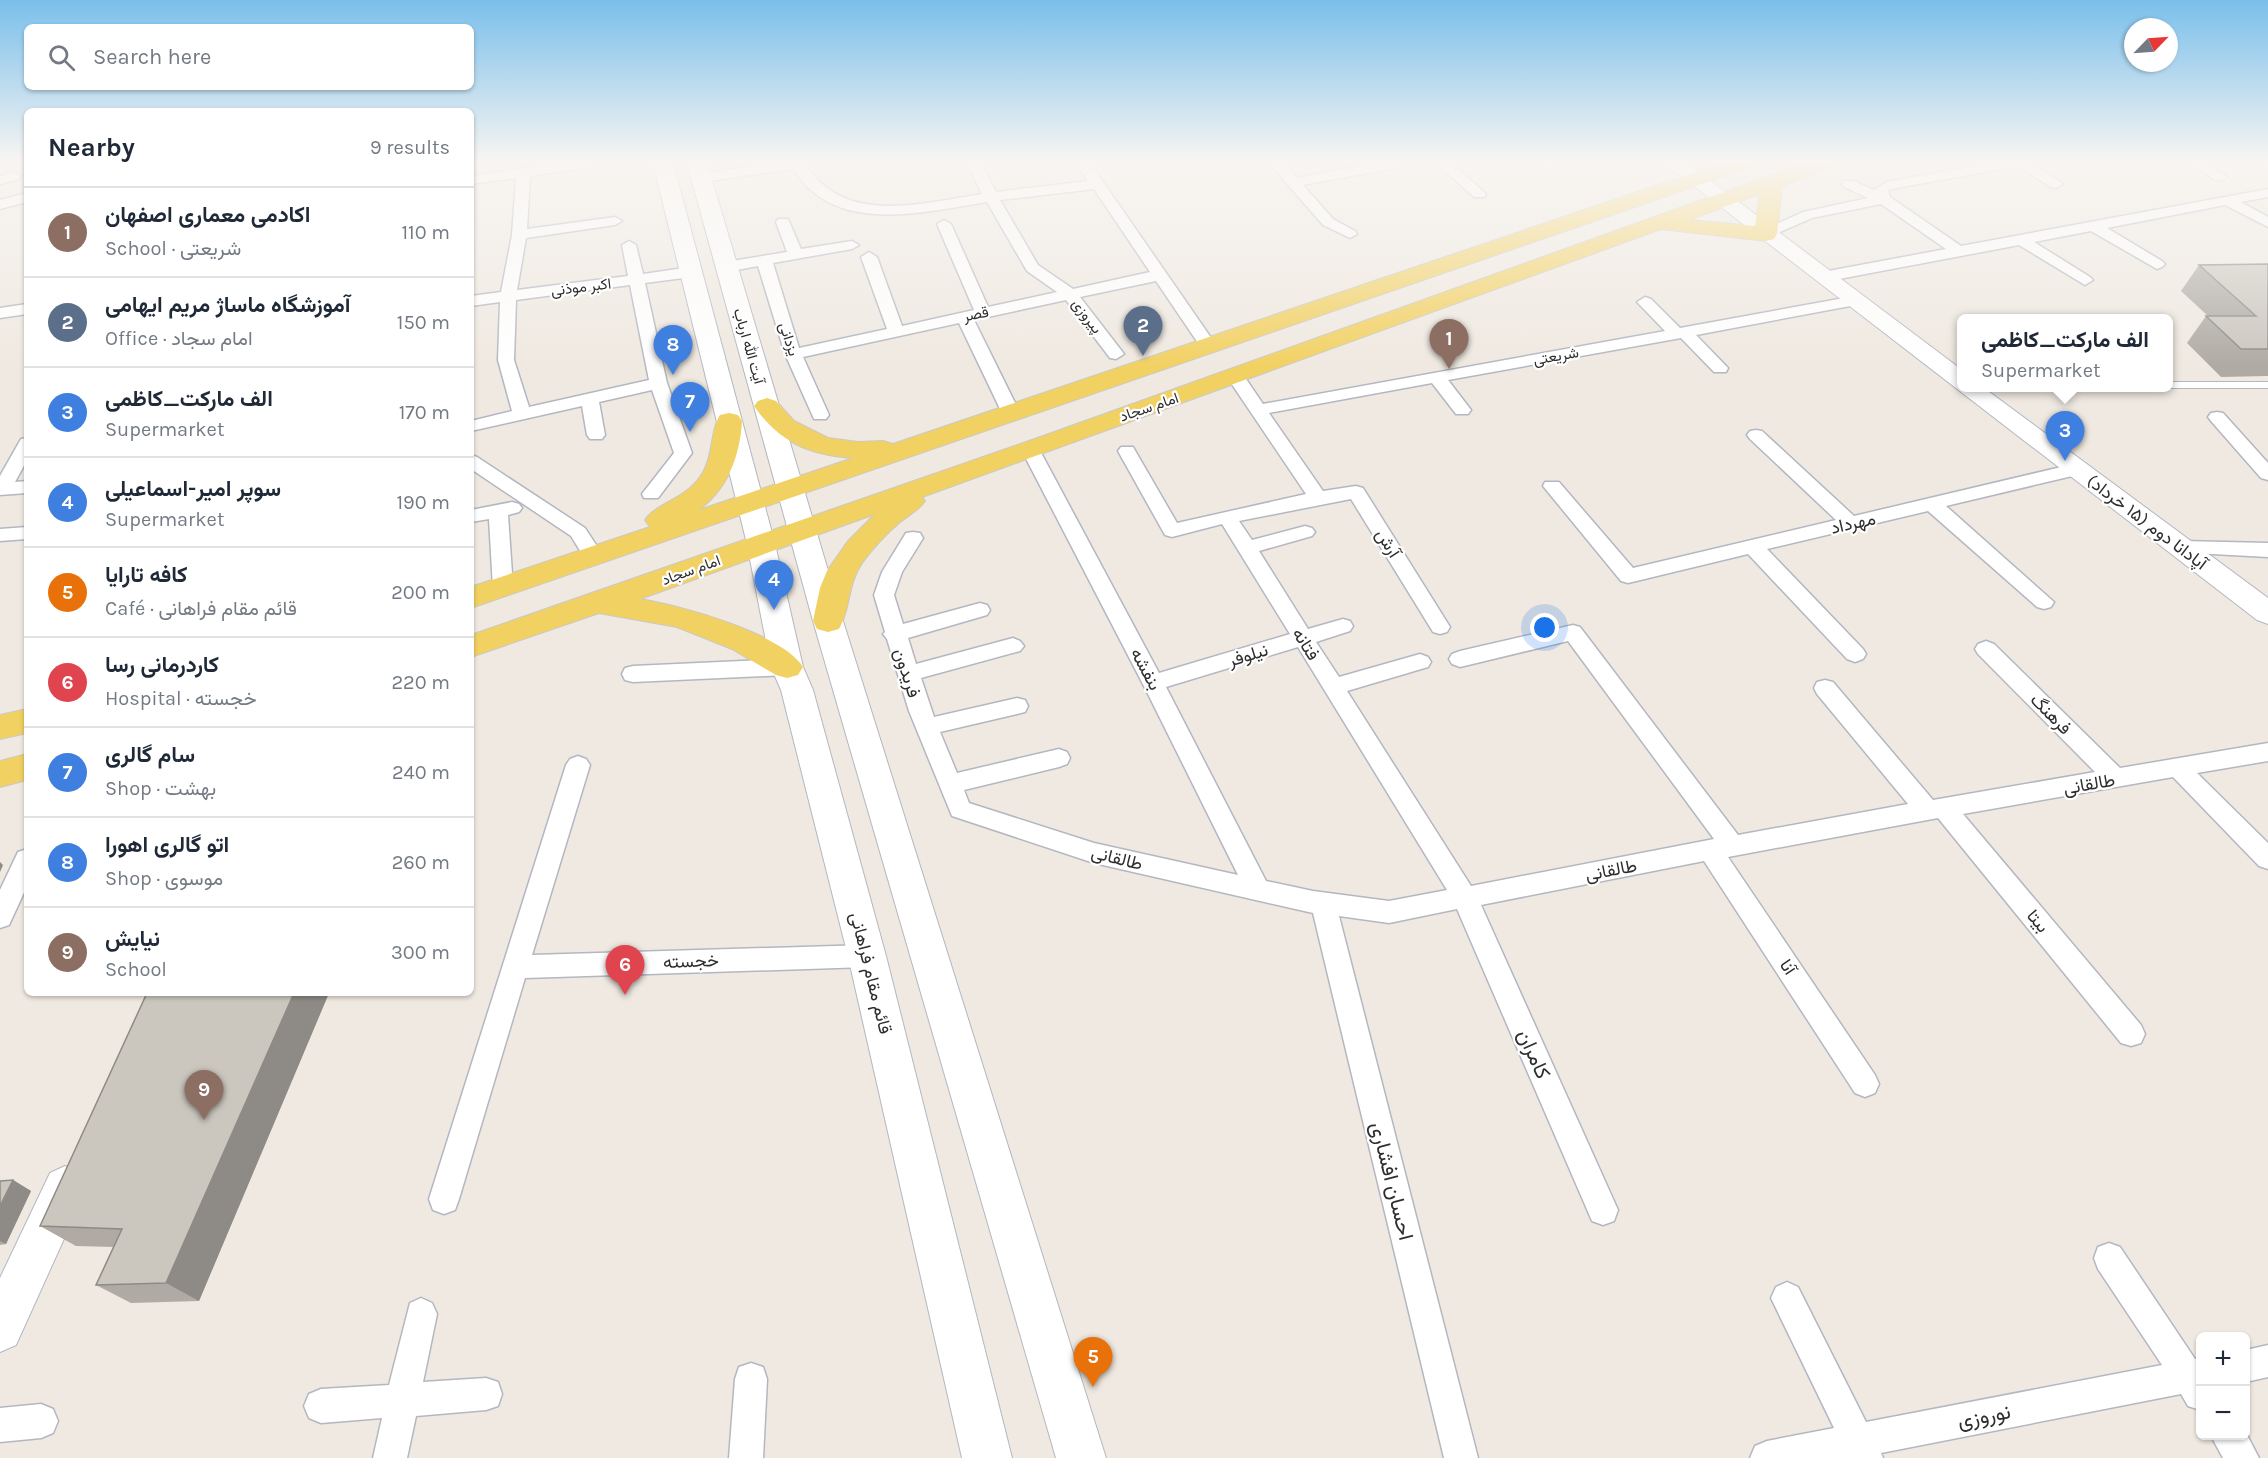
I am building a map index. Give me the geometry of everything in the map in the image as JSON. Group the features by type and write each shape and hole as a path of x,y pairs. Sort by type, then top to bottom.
{"main road":[{"path":"680,231 748,497"},
{"name":"آیت الله ارباب","path":"716,231 802,530"},
{"path":"474,597 594,557 748,497 790,489 1544,231"},
{"name":"امام سجاد","path":"474,645 596,604 1236,376 1636,231"},
{"path":"1737,231 1766,234"},
{"path":"1762,231 1957,378"},
{"path":"688,261 723,256"},
{"path":"1453,262 1488,285"},
{"name":"آپادانا دوم (۱۵ خرداد)","path":"1976,392 2268,613"},
{"path":"766,406 785,427 813,442 844,450 870,451 924,444"},
{"path":"594,557 693,501 716,475 728,444 729,421"},
{"path":"828,621 836,584 854,554 888,515 943,480"},
{"name":"قائم مقام فراهانی","path":"748,497 792,679 867,956 987,1458"},
{"path":"802,530 1081,1458"},
{"path":"596,604 649,609 697,621 745,641 796,682 809,667 820,664 832,665 841,669 845,676"},
{"path":"0,727 24,722"},
{"path":"0,774 24,768"},
{"path":"5,1306 81,1154"}],"street":[{"path":"519,231 508,296 506,360 522,414"},
{"path":"519,235 546,231"},
{"path":"786,231 795,254"},
{"path":"947,231 983,313"},
{"name":"پیروزی","path":"1010,231 1032,268 1070,294 1116,354"},
{"path":"1130,231 1208,345"},
{"path":"1345,231 1350,234"},
{"path":"1766,234 1773,231"},
{"path":"1929,231 1958,251"},
{"path":"1823,277 2060,231"},
{"path":"2101,231 2157,264"},
{"path":"2020,239 2085,280"},
{"path":"629,245 658,383 683,453 651,494"},
{"path":"723,256 764,260 852,245"},
{"path":"869,257 896,332"},
{"name":"یزدانی","path":"764,260 793,354 820,415"},
{"name":"اکبر موذنی","path":"474,301 636,279 688,261"},
{"name":"قصر","path":"793,354 1160,275"},
{"name":"شریعتی","path":"1257,410 1855,301"},
{"path":"1645,302 1720,368"},
{"path":"0,313 24,309"},
{"path":"964,317 1011,413"},
{"path":"1236,376 1318,498"},
{"path":"1436,377 1462,410"},
{"path":"474,425 658,383"},
{"path":"590,398 596,435"},
{"path":"2217,417 2268,474"},
{"path":"1756,435 1850,523"},
{"path":"1,489 24,448"},
{"name":"بنفشه","path":"1030,449 1154,683 1258,890"},
{"path":"1127,451 1172,531 1227,517"},
{"path":"474,463 578,532 594,557"},
{"name":"مهرداد","path":"1552,486 1628,576 2078,470"},
{"path":"1,489 24,487"},
{"name":"آرش","path":"1227,517 1356,492 1440,627"},
{"path":"474,515 534,502"},
{"path":"1932,504 2043,602"},
{"path":"498,511 503,588"},
{"name":"فتانه","path":"1227,517 1465,898"},
{"path":"1247,548 1305,532"},
{"path":"0,535 24,533"},
{"name":"فریدون","path":"913,538 892,572 884,596 908,674 960,809"},
{"path":"1752,546 1855,654"},
{"path":"2181,548 2268,550"},
{"path":"894,634 980,610"},
{"name":"نیلوفر","path":"1154,683 1343,626"},
{"name":"آنا","path":"1461,659 1574,632 1722,848 1865,1083"},
{"path":"908,674 1013,646"},
{"name":"فرهنگ","path":"1986,649 2116,780"},
{"path":"1333,687 1420,662"},
{"path":"633,674 792,679"},
{"name":"بیتا","path":"1825,688 1936,810 2131,1034"},
{"path":"927,727 1017,706"},
{"name":"طالقانی","path":"960,809 1094,854 1323,903 1389,912 1722,848 2268,752"},
{"path":"950,784 1059,758"},
{"path":"444,1199 578,765"},
{"path":"2178,768 2268,859"},
{"path":"0,917 24,865"},
{"name":"کامران","path":"1465,898 1603,1210"},
{"name":"احسان افشاری","path":"1323,903 1461,1458"},
{"name":"خجسته","path":"516,967 867,956"},
{"path":"2109,1258 2196,1381"},
{"path":"1787,1298 1862,1449"},
{"path":"390,1458 421,1314"},
{"path":"2250,1365 2268,1361"},
{"path":"746,1458 751,1379"},
{"name":"نوروزی","path":"1767,1458 1862,1449 2196,1382"},
{"path":"321,1406 486,1394"},
{"path":"0,1425 41,1421"},
{"path":"2231,1440 2242,1458"}],"lane":[{"path":"2173,384 2268,385"}],"building":[{"path":"2268,264 2268,349 2241,349 2206,316 2256,316 2199,265"},
{"path":"146,996 293,996 166,1283 96,1285 122,1229 40,1226"},
{"path":"13,1180 0,1206 0,1181"}],"place":[{"name":"آموزشگاه ماساژ مریم ایهامی","path":"1143,356"},
{"name":"اکادمی معماری اصفهان","path":"1449,369"},
{"name":"اتو گالری اهورا","path":"673,375"},
{"name":"سام گالری","path":"690,432"},
{"name":"الف مارکت_کاظمی","path":"2065,461"},
{"name":"سوپر امیر-اسماعیلی","path":"774,610"},
{"name":"کاردرمانی رسا","path":"625,995"},
{"name":"نیایش","path":"204,1120"},
{"name":"کافه تارایا","path":"1093,1387"}]}
